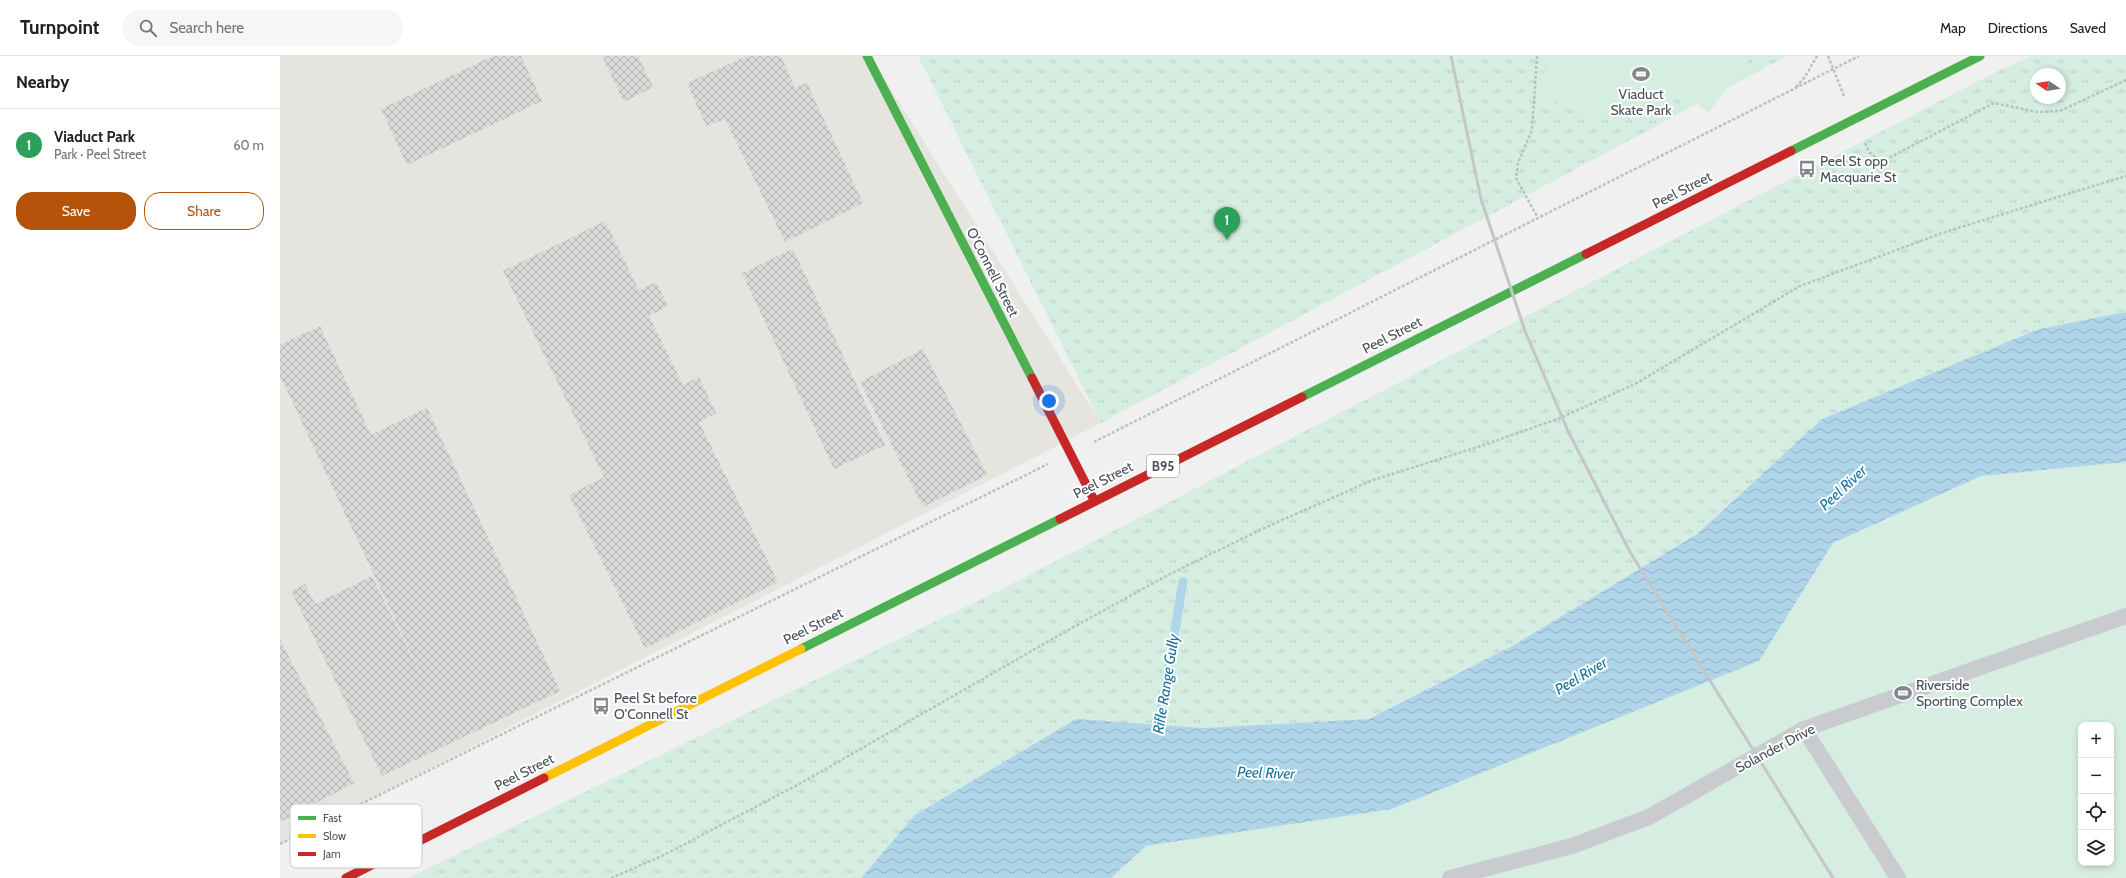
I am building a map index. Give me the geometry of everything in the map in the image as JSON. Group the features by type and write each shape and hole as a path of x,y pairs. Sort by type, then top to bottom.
{"main road":[{"name":"O'Connell Street","path":"867,56 1094,500"},
{"name":"Peel Street","path":"422,840 1094,500 1980,56"},
{"name":"Peel Street","path":"346,878 366,868"}],"lane":[{"name":"Solander Drive","path":"1450,878 1572,846 1649,817 1804,729 2126,616"},
{"path":"1804,729 1898,878"}],"path":[{"path":"1537,56 1532,130 1518,163 1516,178 1538,218"},
{"path":"1795,88 1805,77 1817,56"},
{"path":"1869,152 1881,162 1994,103 2038,112 2060,111 2126,80"},
{"path":"611,878 662,856 803,782 1070,629 1168,575 1264,528 1373,480 1481,446 1560,418 1635,384 1800,286 1945,232 2126,176"}],"shaded area":[{"path":"280,56 870,56 1101,423 360,804 290,804 290,840 280,845"}],"green space":[{"path":"918,56 1787,56 1101,423"},
{"name":"Viaduct Skate Park","path":"1550,56 1752,56 1708,113 1681,91 1654,121 1581,113 1537,93"},
{"path":"2031,56 2126,56 2126,312 2039,329 1822,419 1697,534 1514,645 1369,719 1204,728 1076,719 915,815 861,878 408,878 998,591 1988,76"},
{"name":"Riverside Sporting Complex","path":"2126,462 2126,878 1111,878 1146,846 1392,809 1759,661 1833,543 1981,476"}],"water":[{"name":"Peel River","path":"2126,312 2126,462 1981,476 1833,543 1759,661 1392,809 1146,846 1111,878 861,878 915,815 1076,719 1204,728 1369,719 1514,645 1697,534 1822,419 2039,329"}],"building":[{"path":"493,56 521,56 542,101 407,165 381,109"},
{"path":"602,56 638,56 653,87 624,102"},
{"path":"747,56 781,56 795,88 807,83 863,203 785,242 725,119 706,126 687,83"},
{"path":"605,221 639,290 656,282 668,306 649,316 683,385 699,377 716,413 699,422 778,582 645,648 569,495 604,477 503,271"},
{"path":"793,249 885,445 834,469 742,273"},
{"path":"320,326 371,435 427,408 560,691 382,776 291,591 305,584 315,604 372,576 428,689 280,376 280,345"},
{"path":"923,349 987,475 923,507 860,382"},
{"path":"280,639 354,783 314,804 290,804 290,817 280,822"}],"waterway":[{"name":"Rifle Range Gully","path":"1157,737 1183,582"}],"railway":[{"path":"1451,56 1481,199 1525,331 1568,431 1630,552 1833,878"}],"traffic: fast":[{"path":"867,56 1032,378"},
{"path":"1791,151 1980,56"},
{"path":"1302,397 1586,254"},
{"path":"801,649 1060,519"}],"traffic: slow":[{"path":"544,778 801,649"}],"traffic: jam":[{"path":"1586,254 1791,151"},
{"path":"1032,378 1094,500"},
{"path":"1060,519 1302,397"},
{"path":"422,840 544,778"},
{"path":"346,878 366,868"}],"place":[{"name":"Viaduct Skate Park","path":"1641,74"},
{"name":"Peel St opp Macquarie St","path":"1807,169"},
{"name":"Viaduct Park","path":"1227,240"},
{"name":"Riverside Sporting Complex","path":"1903,693"},
{"name":"Peel St before O'Connell St","path":"601,706"}]}
